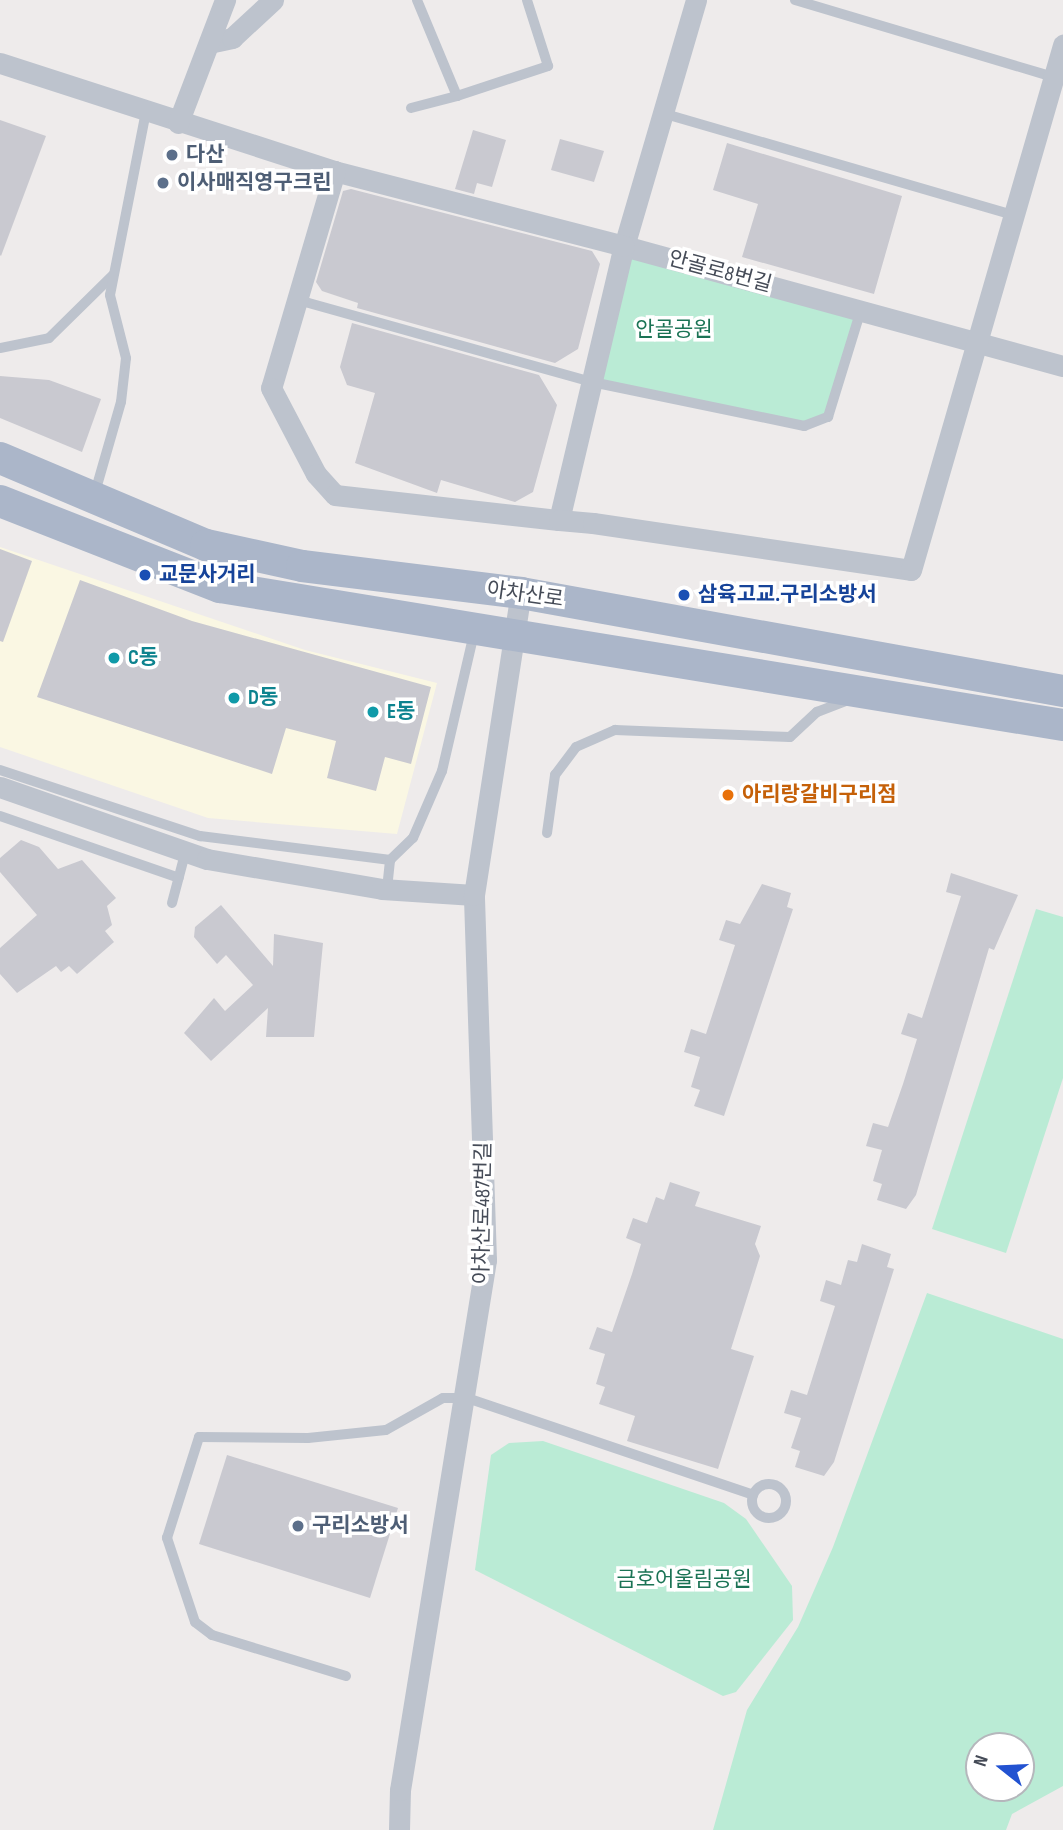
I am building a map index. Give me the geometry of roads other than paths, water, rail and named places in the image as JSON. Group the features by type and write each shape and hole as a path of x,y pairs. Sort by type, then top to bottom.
{"main road":[{"name":"아차산로","path":"0,458 206,545 302,566 521,593 1063,691"},
{"name":"아차산로","path":"0,501 220,587 475,631 1063,724"}],"street":[{"path":"178,123 225,0"},
{"path":"209,43 232,38 273,0"},
{"path":"559,520 624,246 696,0"},
{"path":"335,171 271,388 316,474 335,495 559,520 911,570 979,344 1010,214 1063,45"},
{"name":"안골로8번길","path":"0,63 178,123 335,171 624,246 1063,366"},
{"name":"아차산로487번길","path":"400,1830 400,1790 467,1398 486,1260 474,895 511,636 521,593"},
{"path":"0,787 188,842 387,889 474,895"}],"lane":[{"path":"417,0 457,96"},
{"path":"411,108 548,66 527,0"},
{"path":"795,0 1054,77"},
{"path":"93,499 121,402 126,358 110,295 146,112"},
{"path":"662,113 1010,214"},
{"path":"0,348 48,338 113,275"},
{"path":"298,300 592,382 804,426 828,417 861,310"},
{"path":"387,889 390,860 413,838 442,771 475,631"},
{"path":"547,833 555,775 576,747 615,730 790,737 817,712 867,694"},
{"path":"0,770 188,842 326,857 390,860"},
{"path":"0,816 179,878"},
{"path":"172,903 188,842"},
{"path":"346,1676 212,1635 195,1622 167,1538 195,1443 205,1434 308,1438 386,1430 443,1398 467,1398 753,1495"}],"place":[{"name":"다산","path":"172,155"},
{"name":"이사매직영구크린","path":"163,183"},
{"name":"교문사거리","path":"145,575"},
{"name":"삼육고교.구리소방서","path":"684,595"},
{"name":"C동","path":"114,658"},
{"name":"D동","path":"234,698"},
{"name":"E동","path":"373,712"},
{"name":"아리랑갈비구리점","path":"728,795"},
{"name":"구리소방서","path":"298,1526"}],"park label":[{"name":"안골공원","path":"674,330"},
{"name":"금호어울림공원","path":"684,1580"}]}
